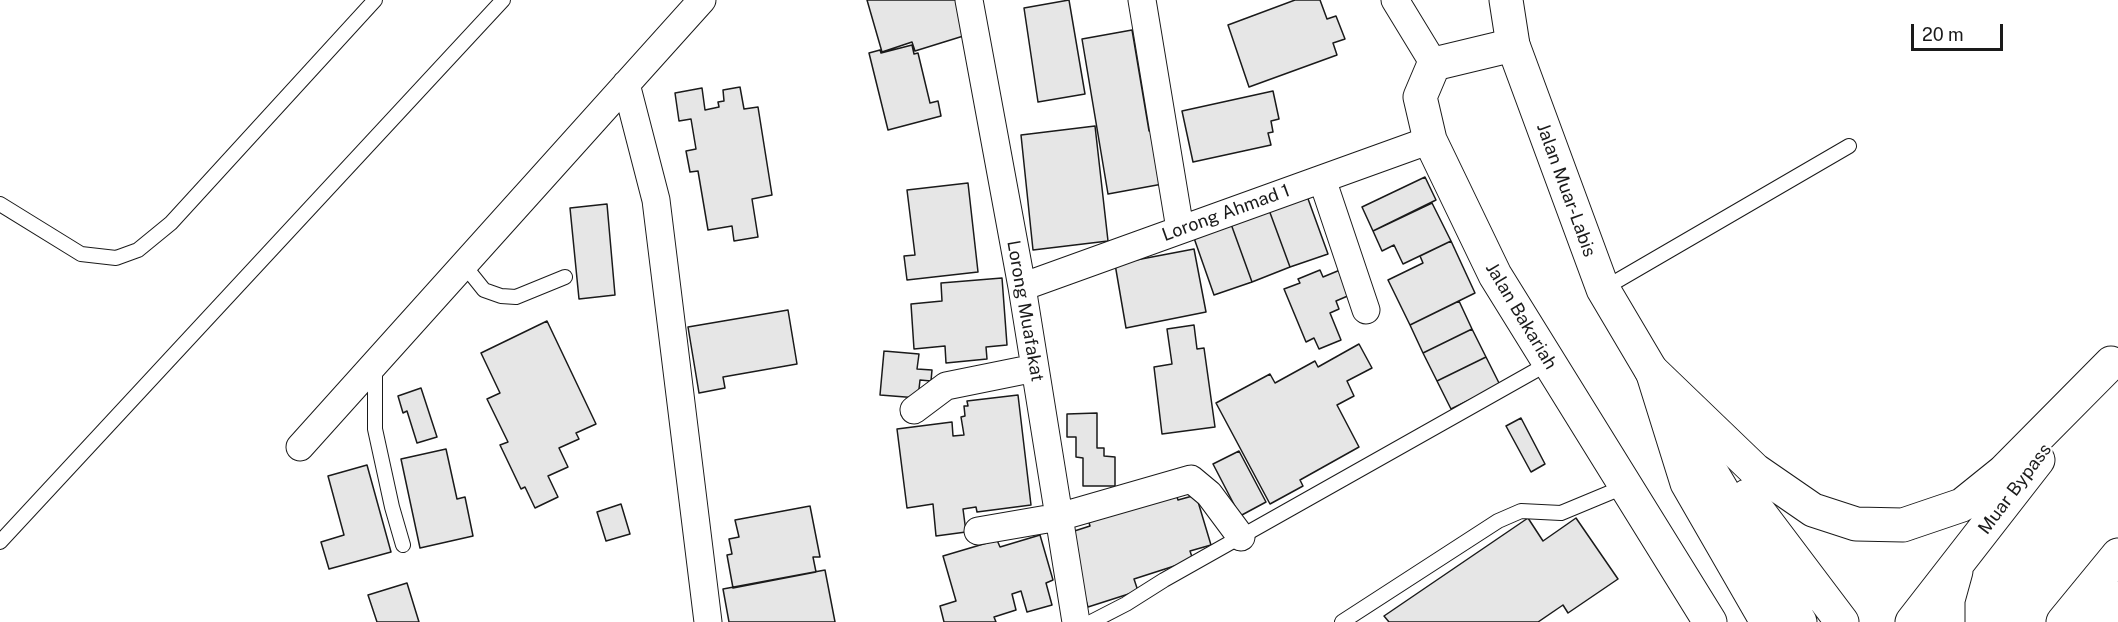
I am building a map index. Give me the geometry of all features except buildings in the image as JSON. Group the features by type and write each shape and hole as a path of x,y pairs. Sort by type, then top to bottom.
{"main road":[{"name":"Jalan Muar-Labis","path":"1506,0 1513,45 1603,289 1800,622"},
{"path":"1434,64 1513,45"},
{"name":"Jalan Bakariah","path":"1434,64 1420,97 1430,140 1495,275 1710,622"},
{"path":"1652,370 1755,470 1813,510 1856,524 1904,525 1962,505 2003,472 2115,360"},
{"name":"Muar Bypass","path":"1912,622 2115,360"},
{"path":"1652,370 1687,483 1767,622"},
{"name":"Jalan Muar-Labis","path":"1652,370 1842,622"},
{"path":"2063,622 2118,555"},
{"path":"1948,622 1948,600 1957,565"},
{"path":"2099,622 2118,598"},
{"path":"2111,622 2118,612"}],"street":[{"path":"300,447 702,0"},
{"name":"Lorong Muafakat","path":"969,0 1022,287 1076,622"},
{"path":"1142,0 1180,230"},
{"path":"1395,0 1434,64"},
{"path":"626,84 656,200 708,622"},
{"name":"Lorong Ahmad 1","path":"1022,287 1430,140"},
{"path":"1322,179 1366,310"},
{"path":"914,410 946,386 1035,368"},
{"path":"978,531 1059,516 1191,479 1209,494 1241,537"}],"lane":[{"path":"0,204 81,254 116,258 138,250 171,223 375,0"},
{"path":"0,542 503,0"},
{"path":"1603,289 1849,146"},
{"path":"464,265 484,290 501,296 516,297 565,277"},
{"path":"1091,622 1549,363"},
{"path":"375,364 375,429 392,507 403,544"},
{"path":"1342,622 1498,521 1521,511 1561,513 1626,486"}]}
